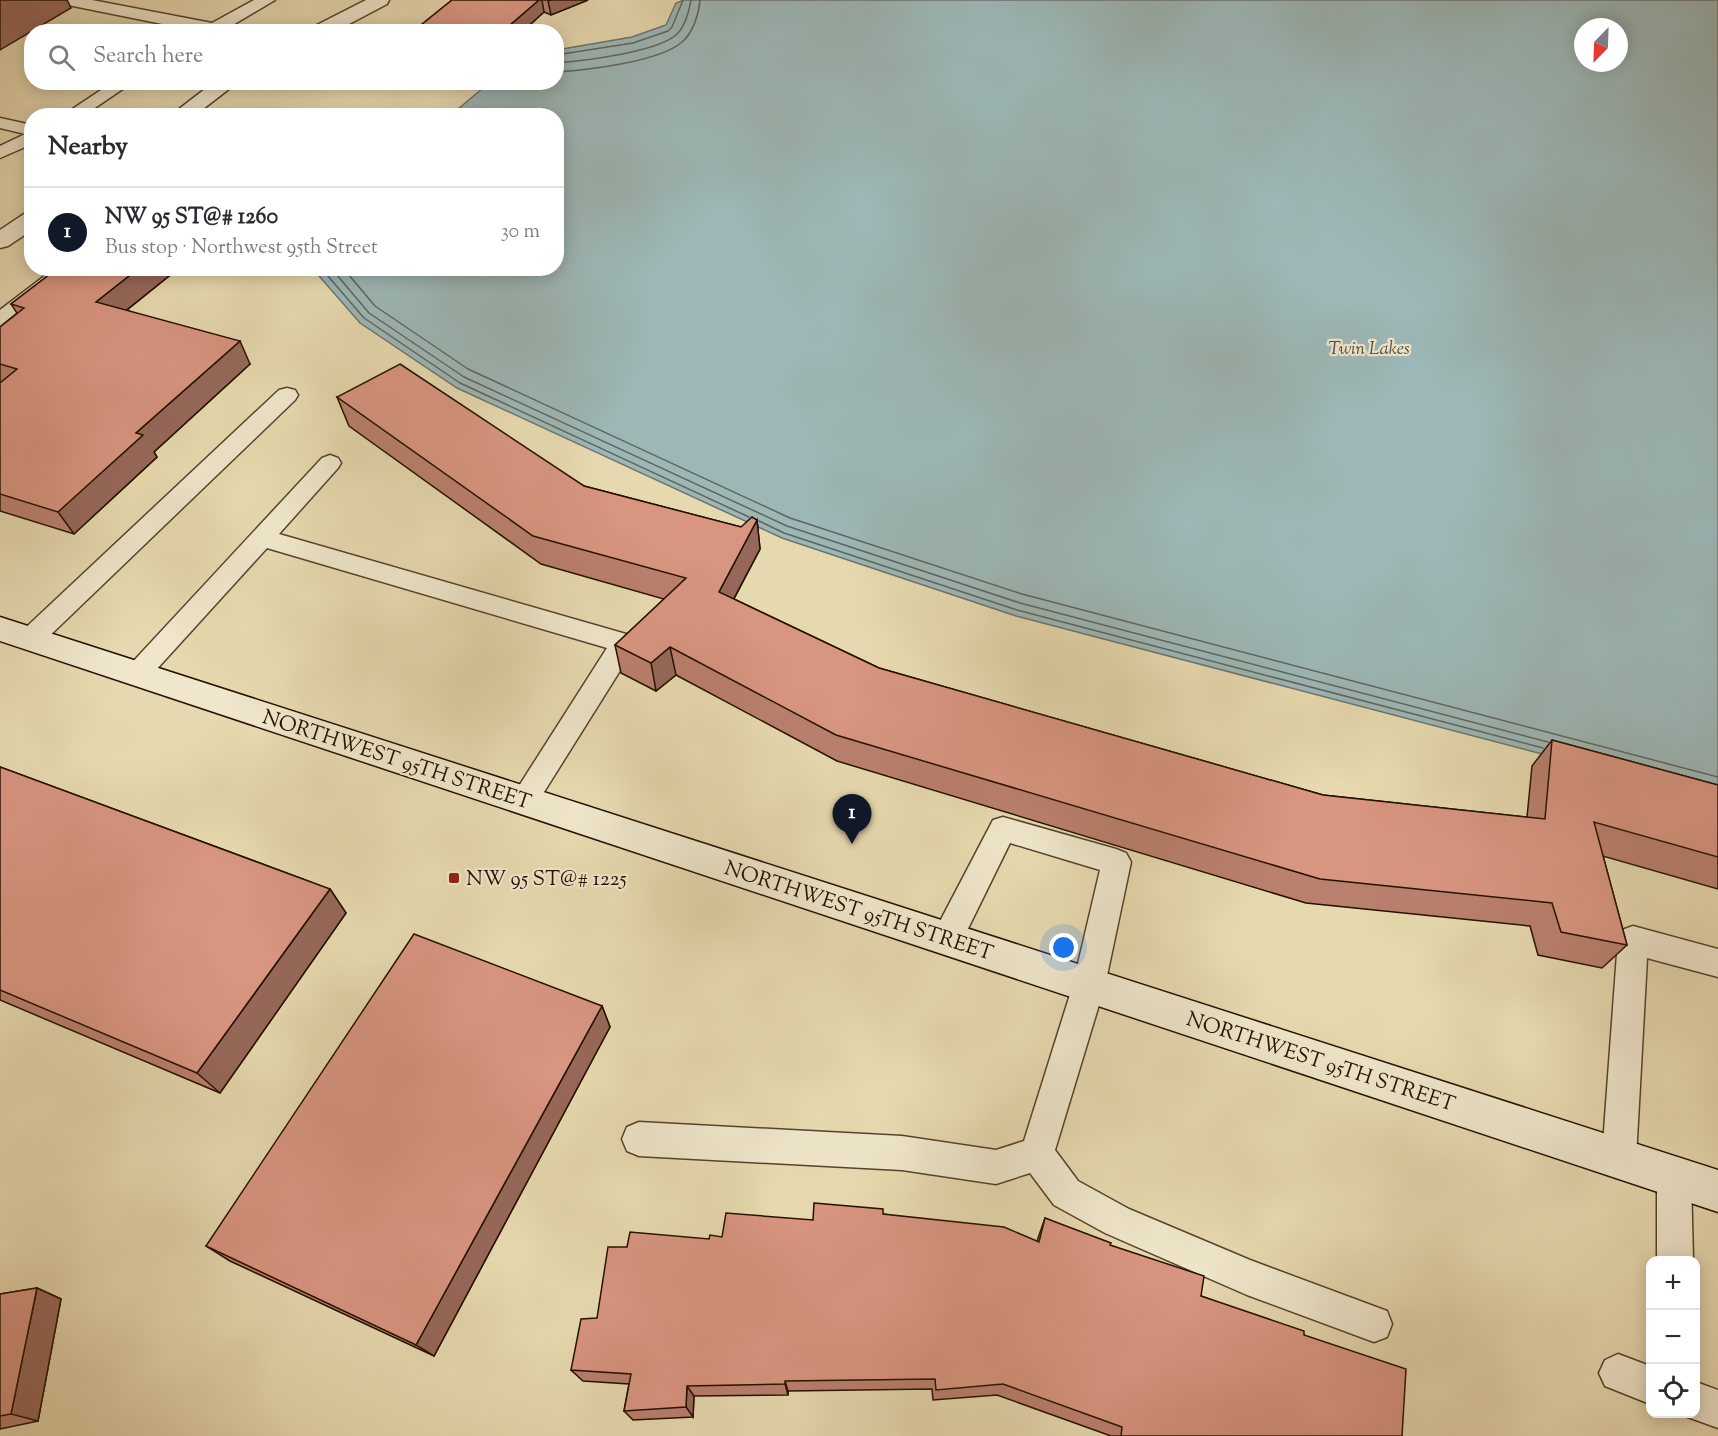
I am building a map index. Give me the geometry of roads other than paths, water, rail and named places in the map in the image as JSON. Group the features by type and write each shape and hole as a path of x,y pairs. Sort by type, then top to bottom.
{"main road":[{"path":"334,24 380,0"},
{"path":"195,108 218,90"},
{"path":"0,242 24,225"},
{"name":"NORTHWEST 95TH STREET","path":"15,634 1718,1191"}],"lane":[{"path":"68,0 182,24"},
{"path":"222,24 262,1"},
{"path":"83,108 112,90"},
{"path":"0,123 24,128"},
{"path":"0,153 24,141"},
{"path":"0,320 58,276"},
{"path":"15,634 287,395"},
{"path":"137,674 330,464"},
{"path":"262,538 624,643 524,800"},
{"path":"948,939 1003,829 1116,862 1089,985 1037,1154"},
{"path":"1619,1158 1633,940 1718,963"},
{"path":"639,1139 902,1153 996,1167 1037,1154"},
{"path":"1037,1154 1066,1193 1117,1221 1247,1277 1374,1324"},
{"path":"1674,1177 1675,1256"},
{"path":"1700,1403 1718,1408"}],"water":[{"name":"Twin Lakes","path":"684,0 1718,0 1718,800 1016,616 782,538 457,388 360,323 319,276 564,276 564,108 459,108 481,90 564,90 564,49 632,37 666,25 676,3"}],"place":[{"name":"NW 95 ST@# 1260","path":"852,844"},
{"name":"NW 95 ST@# 1225","path":"454,878"}]}
